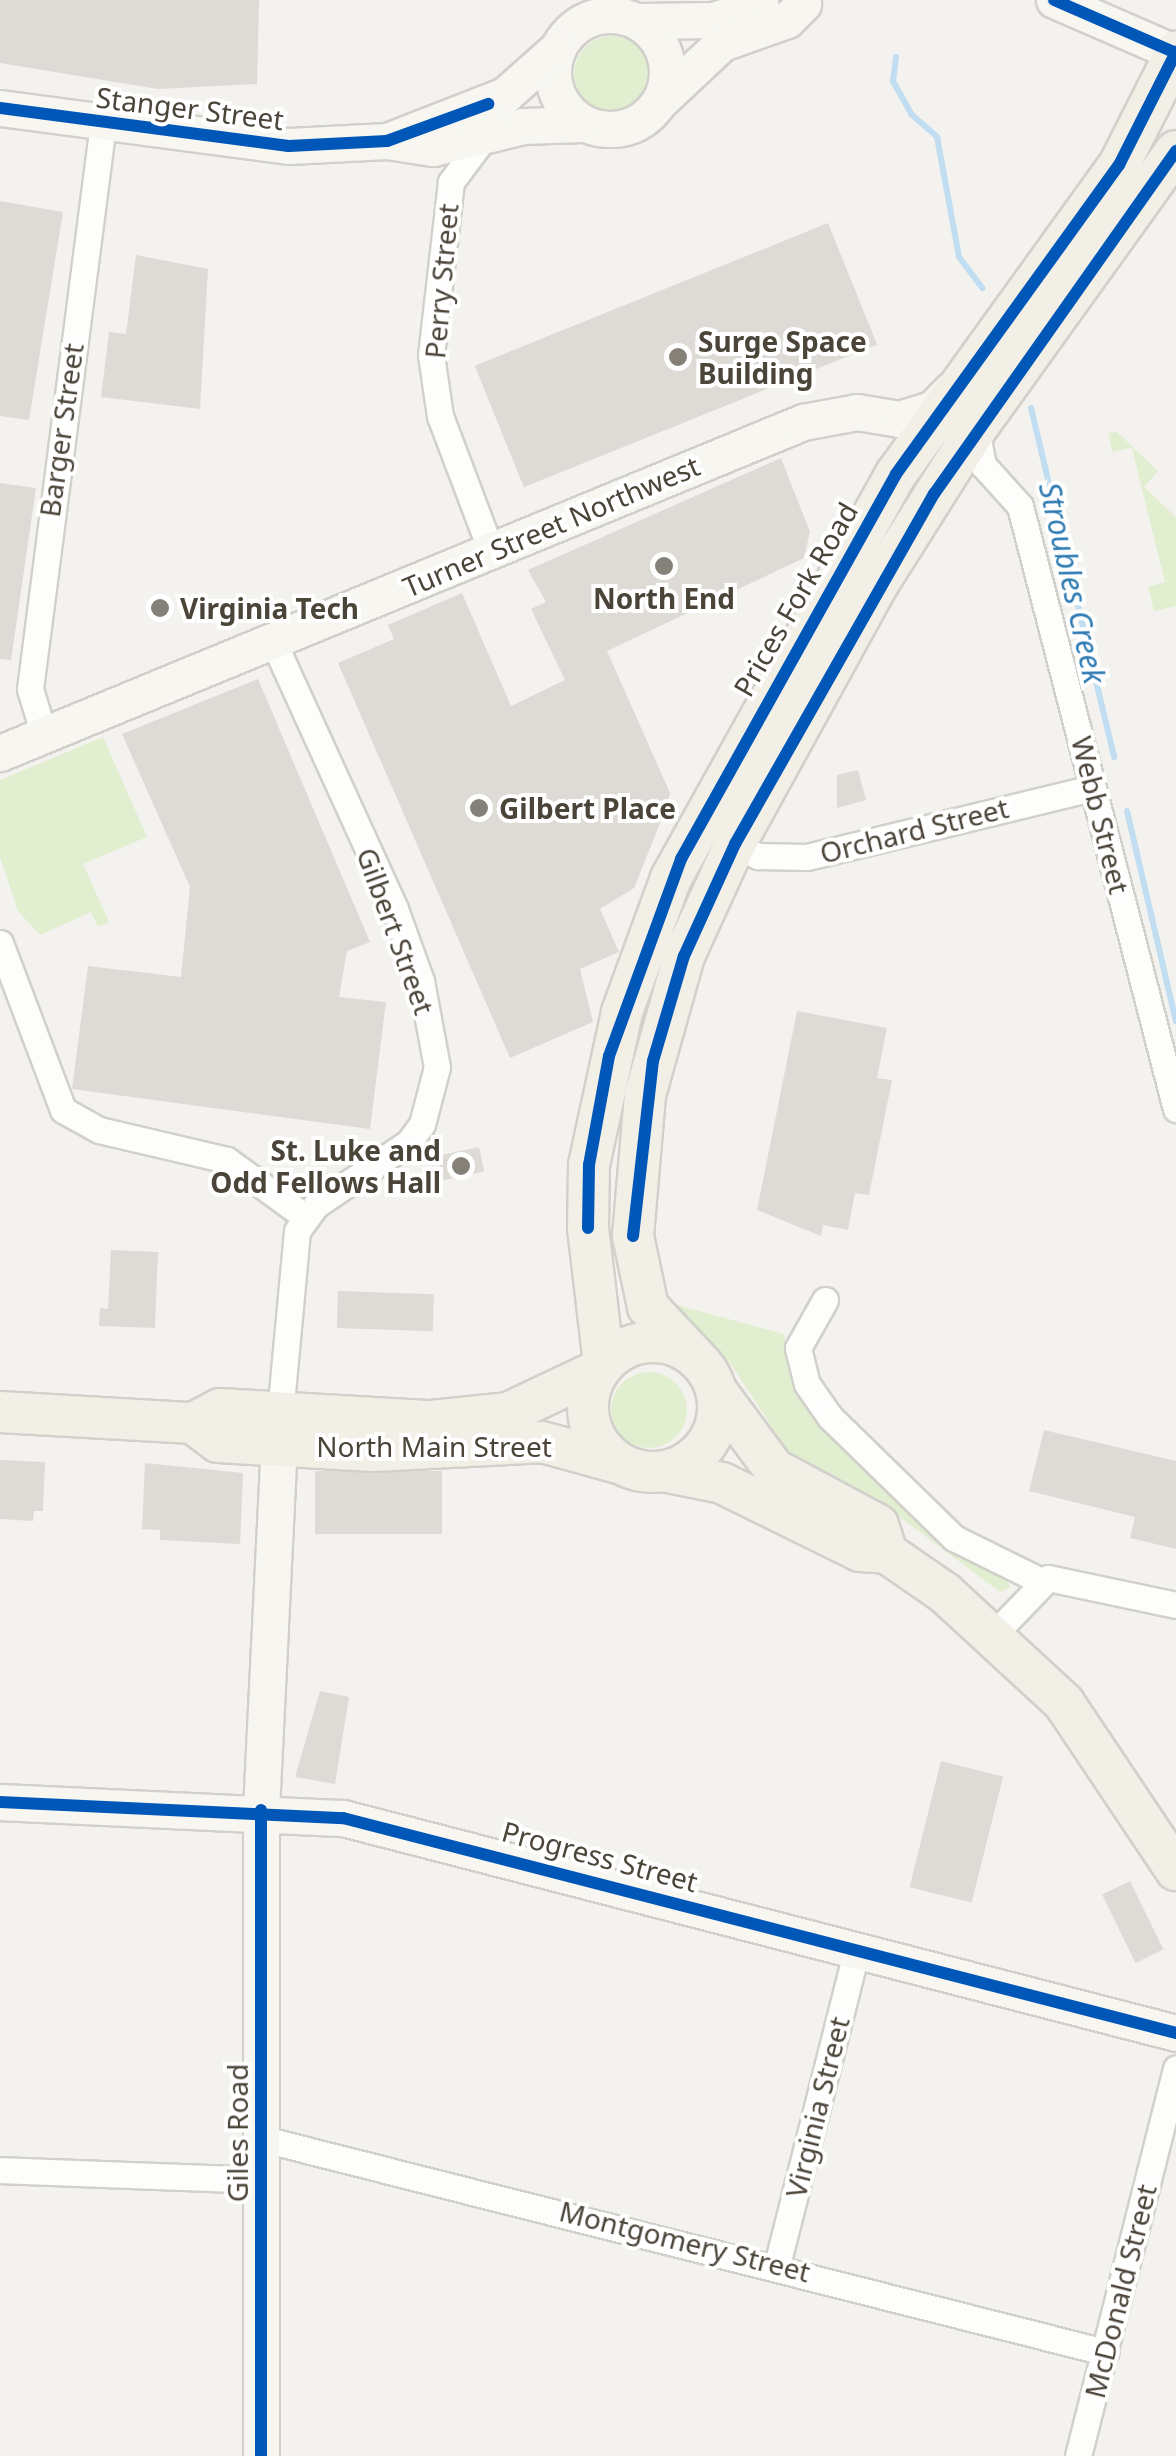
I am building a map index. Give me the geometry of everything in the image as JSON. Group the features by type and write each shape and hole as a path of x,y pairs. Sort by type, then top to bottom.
{"main road":[{"name":"Prices Fork Road","path":"602,1367 588,1228 602,1090 646,940 702,818 886,491 956,384 1118,166 1176,52"},
{"path":"684,956 735,844 934,494 976,429 1176,151"},
{"path":"735,844 730,814 748,733"},
{"path":"702,818 711,848 645,1095 633,1236 648,1307 695,1356 774,1469 878,1525 887,1552 994,1634 1106,1756 1176,1870"},
{"path":"695,1356 653,1342 602,1367 588,1415 618,1463 722,1482 860,1552 887,1552"},
{"name":"North Main Street","path":"280,1430 288,1434 333,1417 397,1422 508,1413 602,1367"},
{"path":"667,1472 690,1462 713,1435 717,1392"},
{"name":"North Main Street","path":"0,1412 193,1423 218,1442 280,1430 373,1451 542,1442 618,1463"}],"street":[{"path":"1054,0 1176,52"},
{"path":"797,1 787,20 722,44 631,126 582,124 556,90 558,48 599,14 640,21 713,20 797,1"},
{"path":"640,21 663,51 666,76 657,104"},
{"name":"Stanger Street","path":"387,141 506,95 558,48"},
{"name":"Stanger Street","path":"0,108 257,144 387,141 433,148 486,135 582,124"},
{"name":"Barger Street","path":"44,735 30,690 103,124"},
{"name":"Perry Street","path":"486,135 451,182 434,389 492,550"},
{"name":"Perry Street","path":"433,148 451,182"},
{"name":"Turner Street Northwest","path":"0,753 803,422 857,412 884,420 932,409 956,384"},
{"path":"884,420 892,457 886,491"},
{"name":"Webb Street","path":"976,429 989,475 1020,506 1176,1108"},
{"path":"934,494 964,476 989,475"},
{"name":"Gilbert Street","path":"274,641 395,909 420,981 436,1066 422,1124 409,1142 304,1216"},
{"name":"Orchard Street","path":"735,844 758,856 807,857 1094,788"},
{"path":"0,943 53,1097 70,1117 226,1160 304,1216 289,1274 280,1430"},
{"path":"825,1300 798,1348 806,1384 830,1417 954,1538 1041,1581 1064,1577 1176,1605"},
{"name":"Giles Road","path":"261,2456 261,1810 280,1430"},
{"path":"994,1634 1041,1581"},
{"name":"Progress Street","path":"0,1802 261,1810 343,1818 456,1844 1176,2033"},
{"name":"Virginia Street","path":"777,2265 857,1949"},
{"name":"McDonald Street","path":"1078,2456 1176,2068"},
{"name":"Montgomery Street","path":"262,2139 777,2265 1105,2352"},
{"path":"0,2170 263,2180"}],"green space":[{"path":"612,36 639,47 650,74 639,101 612,112 585,101 574,74 585,47"},
{"path":"1117,432 1158,471 1144,487 1176,517 1176,606 1154,611 1148,587 1165,582 1132,448 1112,452 1108,433"},
{"path":"103,737 147,837 83,864 109,922 98,927 91,912 40,935 18,911 0,857 0,780"},
{"path":"669,1303 784,1334 791,1376 814,1418 921,1526 950,1550 1003,1569 1010,1587 1000,1592 873,1497 787,1450 731,1364"},
{"path":"649,1372 676,1383 687,1410 676,1437 649,1448 622,1437 611,1410 622,1383"}],"building":[{"path":"0,0 259,0 257,84 158,89 0,63"},
{"path":"0,201 63,212 29,420 0,416"},
{"name":"Surge Space Building","path":"828,223 877,344 524,487 475,366"},
{"path":"136,255 208,269 200,409 101,397 109,332 126,334"},
{"path":"781,458 810,532 804,558 607,651 670,793 667,806 634,888 600,909 619,952 580,969 593,1022 510,1058 338,663 394,639 388,625 462,593 511,706 565,680 531,609 546,602 528,570"},
{"path":"0,483 36,488 11,660 0,659"},
{"path":"258,679 370,942 347,951 339,997 386,1002 370,1129 72,1089 88,966 181,977 190,887 122,734"},
{"path":"858,770 866,800 837,808 837,775"},
{"path":"797,1011 887,1028 877,1078 892,1080 869,1195 855,1193 848,1230 823,1225 821,1236 757,1210"},
{"name":"St. Luke and Odd Fellows Hall","path":"479,1147 484,1171 443,1180 438,1156"},
{"path":"111,1250 158,1252 155,1328 99,1326 100,1308 108,1309"},
{"path":"338,1291 434,1294 433,1331 337,1328"},
{"path":"1044,1430 1176,1461 1176,1549 1130,1538 1135,1517 1029,1491"},
{"path":"0,1460 45,1462 43,1511 34,1511 33,1521 0,1519"},
{"path":"145,1463 243,1473 240,1544 160,1540 160,1530 142,1529"},
{"path":"315,1471 442,1471 442,1534 315,1534"},
{"path":"320,1691 349,1697 335,1784 295,1777"},
{"path":"941,1761 1003,1776 972,1903 910,1887"},
{"path":"1130,1881 1163,1949 1135,1963 1102,1895"}],"waterway":[{"name":"Stroubles Creek","path":"896,57 893,81 911,114 937,137 959,257 982,288"},
{"name":"Stroubles Creek","path":"1031,408 1114,757"},
{"name":"Stroubles Creek","path":"1127,811 1176,1021"}],"cycle path":[{"path":"1054,0 1176,53"},
{"path":"588,1228 589,1165 609,1056 681,859 896,474 1119,165 1176,52"},
{"path":"0,108 289,146 387,141 488,104"},
{"path":"633,1236 653,1061 684,956 735,844 934,494 1176,151"},
{"path":"0,1802 343,1818 1176,2033"},
{"path":"261,1810 261,2456"}],"place":[{"name":"Surge Space Building","path":"678,357"},
{"name":"North End","path":"664,566"},
{"name":"Virginia Tech","path":"160,608"},
{"name":"Gilbert Place","path":"479,808"},
{"name":"St. Luke and Odd Fellows Hall","path":"461,1166"}]}
